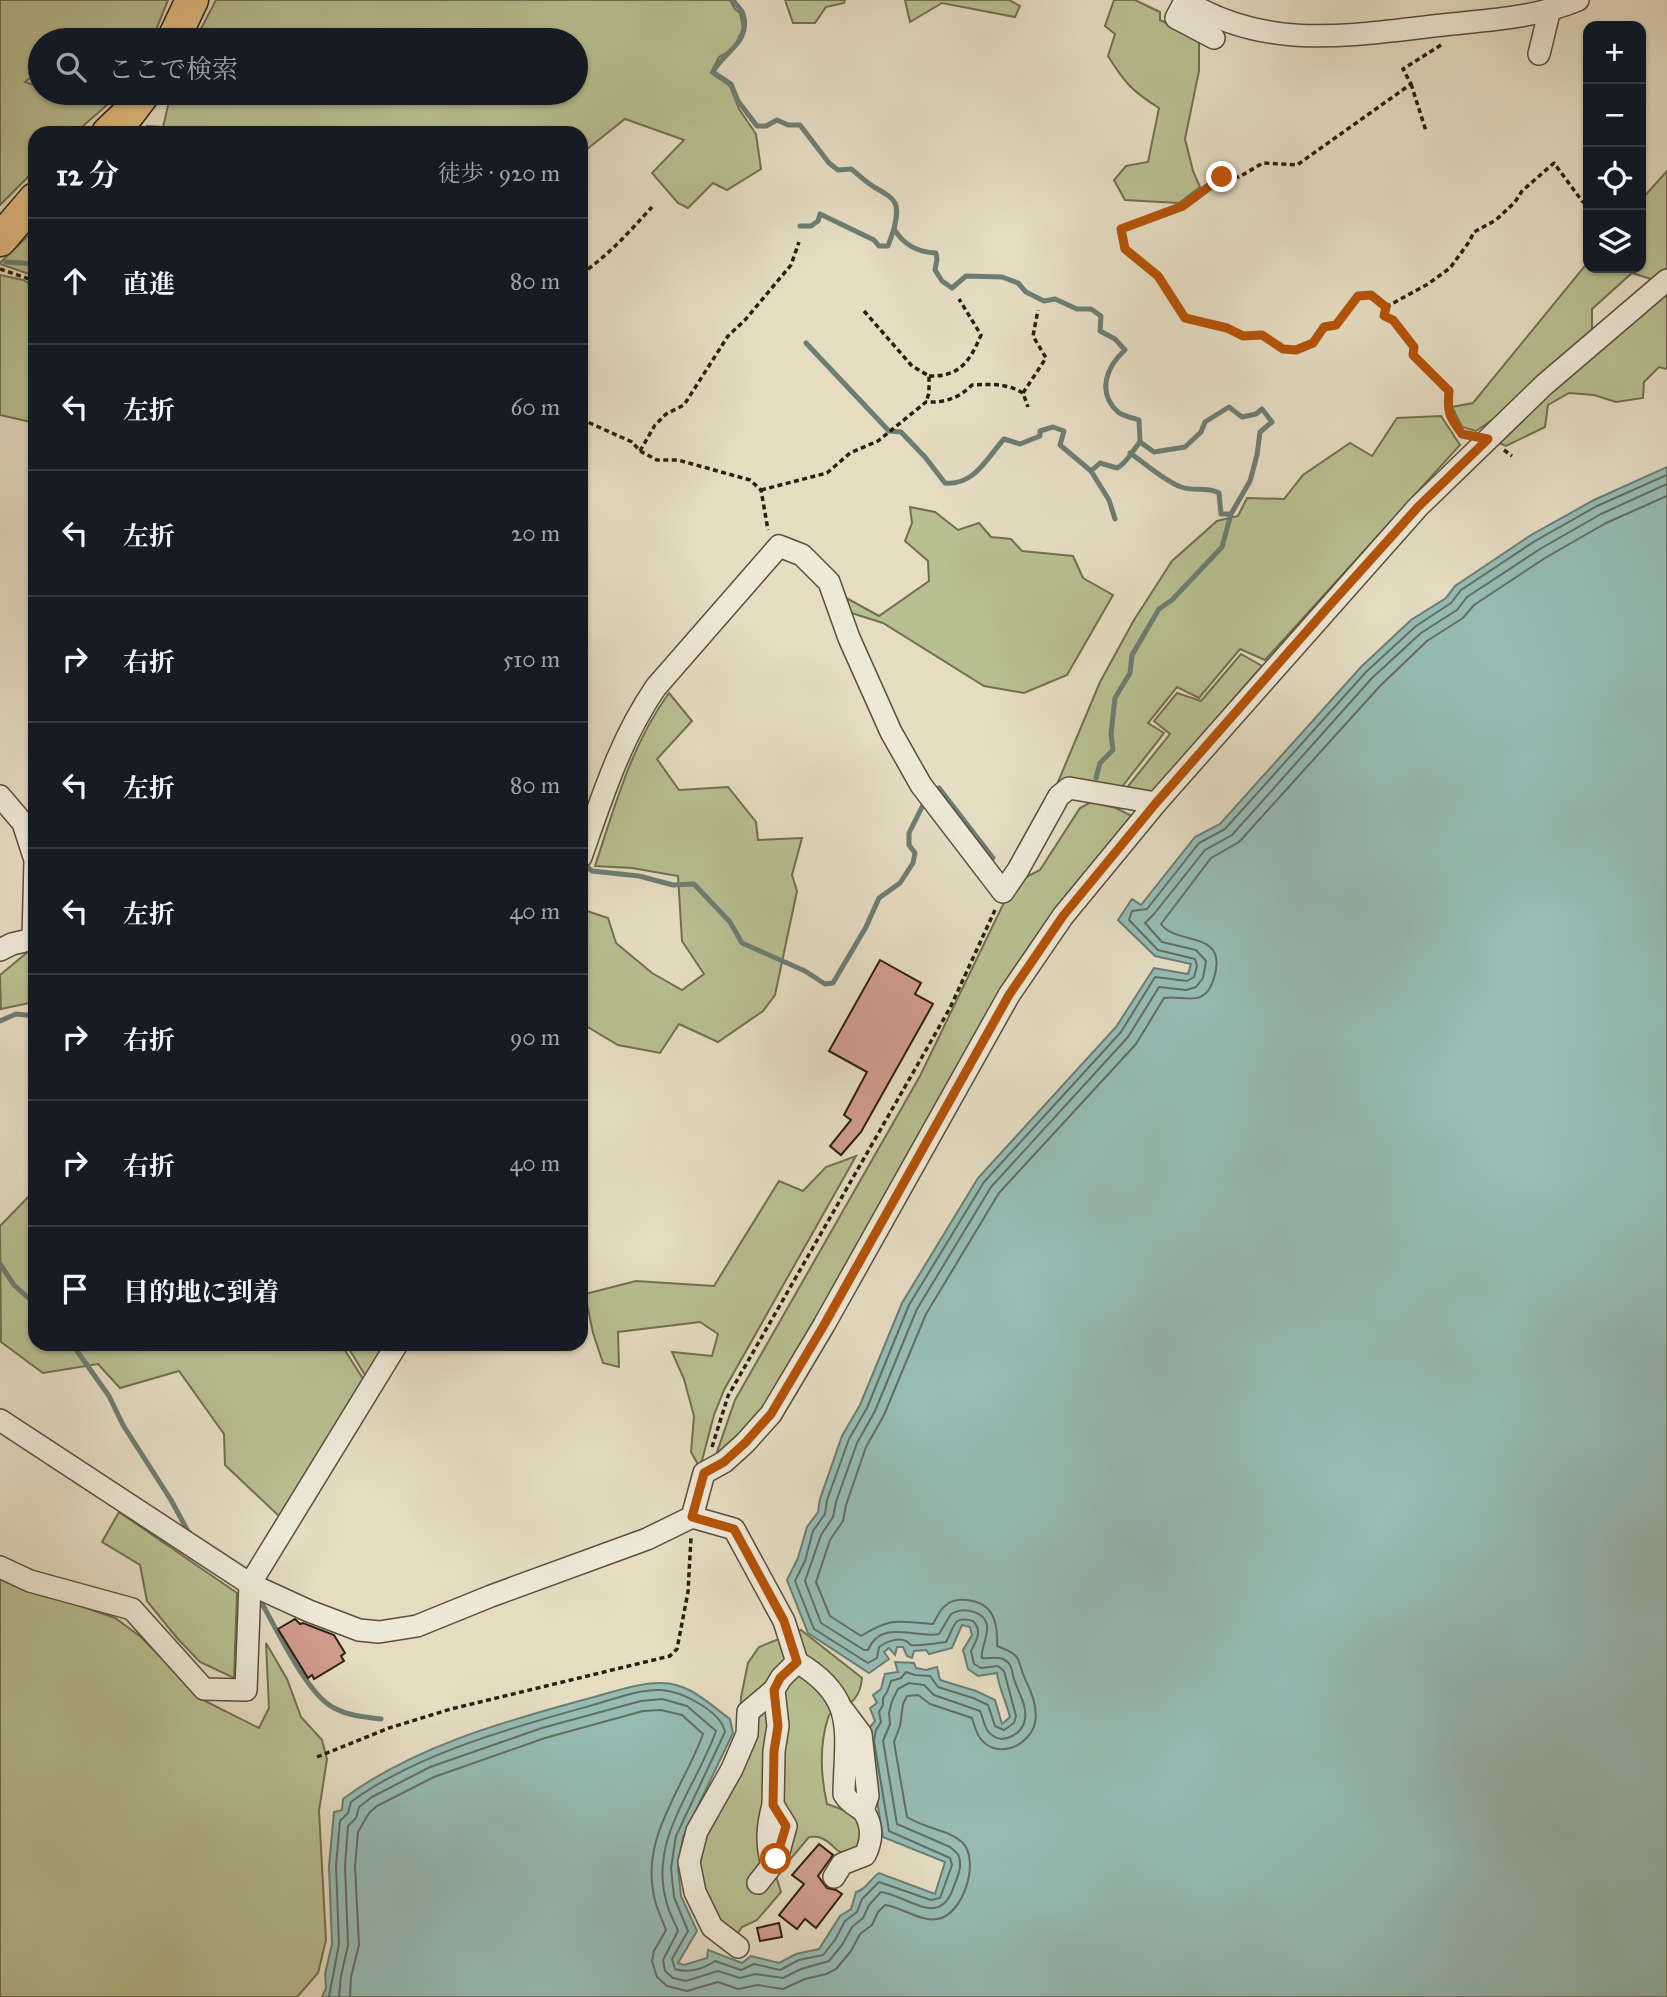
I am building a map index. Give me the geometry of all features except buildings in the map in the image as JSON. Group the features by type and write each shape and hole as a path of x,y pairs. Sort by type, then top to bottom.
{"highway":[{"path":"179,28 192,0"},
{"path":"115,126 135,105"},
{"path":"0,240 28,207"}],"street":[{"path":"1214,38 1176,18 1184,0 1236,24 1304,37 1338,36 1509,18 1578,0"},
{"path":"1539,54 1550,9"},
{"path":"692,1517 704,1473 724,1462 771,1414 824,1325 1009,995 1063,916 1156,803 1418,507 1544,385 1667,280"},
{"path":"588,837 611,773 640,710 656,687 779,546 802,555 829,582 849,638 897,742 921,785 1003,892 1059,796 1069,788 1156,803"},
{"path":"0,796 23,823 28,838"},
{"path":"0,950 28,940"},
{"path":"0,1567 30,1581 132,1609 204,1689 246,1690 250,1584 393,1351"},
{"path":"0,1420 250,1584 359,1630 379,1632 417,1626 647,1539 692,1517 734,1529 784,1621 797,1662 815,1673 832,1690 844,1710 844,1794 850,1803 863,1810 871,1830 865,1855 842,1864 834,1877"},
{"path":"738,1947 712,1927 695,1892 689,1862 697,1831 732,1769 747,1734 748,1712 774,1690 780,1678 797,1662"},
{"path":"758,1883 776,1859 786,1826 773,1805 774,1751 778,1726 774,1690"}],"path":[{"path":"1426,131 1411,84 1403,69 1441,44 1456,24"},
{"path":"1386,307 1371,295 1358,296 1336,325 1324,327 1313,343 1296,350 1283,349 1262,335 1243,336 1227,328 1185,318 1158,276 1125,249 1121,229 1183,206 1222,177 1239,177 1263,163 1297,165 1411,84"},
{"path":"1488,439 1462,434 1447,409 1449,391 1413,355 1414,347 1393,320 1384,316 1386,307 1428,284 1450,268 1474,232 1496,220 1515,202 1522,191 1554,163 1583,202"},
{"path":"588,269 622,242 652,207"},
{"path":"640,452 655,425 666,414 684,405 728,336 791,265 799,242"},
{"path":"0,269 28,279"},
{"path":"864,311 912,366 929,376 944,376 956,372 973,354 981,335 959,299"},
{"path":"1023,393 1046,358 1033,336 1038,310"},
{"path":"761,490 827,473 850,453 878,441 926,402 929,376"},
{"path":"926,402 938,403 961,395 972,385 997,383 1023,393 1028,407"},
{"path":"588,422 632,442 640,452 657,460 678,460 715,468 750,480 761,490 767,529 779,546"},
{"path":"704,1473 729,1396 950,1008 1003,892"},
{"path":"317,1758 389,1728 451,1709 670,1656 677,1649 688,1592 692,1517"}],"green space":[{"path":"0,0 168,0 157,28 28,28 28,80 25,82 28,83 28,105 107,105 83,126 28,126 28,177 0,205"},
{"path":"216,0 730,0 740,13 743,28 734,49 719,57 711,73 730,86 739,109 756,134 761,169 727,190 713,183 688,208 678,203 652,173 684,140 625,119 588,148 588,126 163,126 168,105 588,105 588,28 201,28"},
{"path":"785,0 845,0 844,3 826,7 815,23 793,23"},
{"path":"905,0 1009,0 1020,6 1015,17 942,3 910,22"},
{"path":"1114,0 1135,0 1160,12 1160,20 1199,38 1199,71 1185,139 1200,187 1179,203 1125,200 1114,180 1126,166 1148,162 1159,108 1130,86 1108,56 1115,34 1105,26"},
{"path":"1667,171 1667,268 1654,280 1632,273 1646,273 1646,194"},
{"path":"28,236 28,274 0,263"},
{"path":"1583,268 1583,273 1632,273 1592,309 1592,330 1498,416 1476,431 1462,427 1452,407 1473,403"},
{"path":"0,275 28,283 28,421 0,415"},
{"path":"1667,293 1667,369 1659,367 1644,382 1643,398 1616,402 1594,395 1569,393 1548,405 1545,427 1506,446 1494,441"},
{"path":"1441,416 1460,445 1265,660 1240,649 1199,698 1177,687 1148,723 1164,733 1121,788 1058,782 1100,682 1134,620 1172,561 1217,521 1238,516 1247,498 1284,499 1303,475 1350,443 1372,456 1397,418"},
{"path":"910,507 935,512 958,530 979,523 991,537 1011,539 1022,551 1073,556 1083,578 1113,595 1067,675 1024,693 984,686 883,623 845,611 841,595 879,616 929,581 928,561 905,541 912,523"},
{"path":"1241,654 1262,666 1150,795 1126,789 1170,734 1154,721 1177,693 1201,701"},
{"path":"669,693 692,721 657,759 679,790 728,787 756,822 758,840 802,838 792,875 797,891 775,995 763,1011 718,1042 679,1024 660,1053 618,1045 588,1027 588,911 608,918 616,943 652,973 682,990 704,974 682,941 678,876 632,868 595,866 634,755"},
{"path":"1091,802 1116,808 1132,816 1076,883 1007,985 768,1403 748,1428 716,1455 735,1400 920,1076 1013,884 1040,870 1080,808"},
{"path":"28,952 28,1003 1,1009 0,975"},
{"path":"856,1156 724,1390 714,1415 700,1468 691,1452 694,1416 684,1379 672,1352 712,1356 718,1334 700,1322 618,1332 619,1367 603,1363 593,1333 588,1293 636,1281 714,1286 779,1181 803,1191 826,1167"},
{"path":"28,1197 28,1351 345,1351 365,1382 280,1517 225,1465 224,1434 179,1371 120,1388 98,1364 43,1373 1,1342 0,1226"},
{"path":"350,1351 386,1351 368,1380"},
{"path":"119,1512 237,1593 234,1678 200,1662 147,1601 140,1565 102,1542"},
{"path":"0,1578 115,1618 141,1637 203,1700 259,1728 269,1708 266,1643 287,1679 301,1717 322,1740 327,1759 319,1811 326,1940 318,1973 297,1997 0,1997"},
{"path":"801,1630 862,1678 856,1697 829,1715 823,1737 822,1759 827,1804 849,1812 860,1820 861,1844 841,1852 821,1838 809,1837 776,1876 781,1892 757,1920 742,1927 735,1937 717,1924 695,1862 719,1773 740,1729 741,1697 748,1663 759,1647"}],"water":[{"path":"1667,467 1667,1997 322,1997 326,1988 325,1974 332,1944 329,1866 334,1812 342,1810 343,1799 398,1765 458,1739 521,1718 641,1685 671,1684 689,1690 730,1719 733,1733 683,1837 678,1869 681,1896 697,1931 678,1963 684,1965 707,1958 708,1950 742,1963 751,1956 779,1963 796,1954 819,1949 840,1916 851,1909 856,1892 863,1889 879,1873 935,1894 945,1862 883,1837 867,1741 870,1727 875,1721 870,1708 877,1703 873,1695 881,1689 885,1674 898,1672 895,1662 914,1663 916,1668 926,1670 937,1667 940,1680 995,1700 1002,1724 1010,1717 997,1673 978,1676 968,1669 963,1650 972,1635 970,1627 962,1625 952,1648 929,1654 926,1650 914,1651 912,1658 907,1656 903,1647 897,1647 895,1655 889,1648 884,1652 889,1659 869,1673 808,1633 787,1580 798,1558 807,1527 818,1512 842,1436 860,1405 902,1303 978,1178 1116,1027 1154,968 1188,974 1191,964 1155,956 1118,920 1132,899 1141,905 1195,837 1220,824 1361,667 1411,620 1446,598 1455,586 1531,535 1594,500"}],"waterway":[{"path":"733,0 743,14 744,32 713,72 731,84 738,101 757,126 766,126 777,120 788,125 800,125 829,163 838,170 851,169 888,195 896,207 894,229 912,247 936,253 935,270 942,281 952,288 966,276 1002,277 1018,283 1026,292 1044,301 1055,299 1077,309 1091,309 1101,316 1100,331 1115,339 1125,350 1109,371 1106,380 1107,396 1118,412 1139,420 1140,442"},
{"path":"800,226 811,226 818,221 820,214 874,240 879,246 888,246 894,229"},
{"path":"6,262 28,264"},
{"path":"806,343 889,431 901,432 945,483 955,483 972,475 1004,439 1020,444 1040,436 1040,431 1053,427 1064,431 1060,445 1091,471 1100,463 1117,468 1121,466 1140,442 1154,452 1185,447 1201,432 1205,422 1229,407 1242,417 1256,414 1262,409 1272,422 1260,432 1250,481 1231,514 1222,547 1172,600 1159,609 1132,655 1130,673 1115,698 1111,734 1113,750 1100,763 1096,778"},
{"path":"1130,453 1174,484 1219,493 1221,514 1231,514"},
{"path":"1091,471 1109,500 1115,519"},
{"path":"932,794 939,788 993,858"},
{"path":"588,868 592,871 639,876 673,885 694,884 730,922 742,943 805,971 825,984 833,983 866,927 879,898 900,883 913,863 915,853 909,845 909,833 925,801"},
{"path":"0,1021 16,1014 28,1015"},
{"path":"0,1264 14,1285 28,1298"},
{"path":"77,1351 109,1396 123,1425 171,1500 191,1537"},
{"path":"261,1602 303,1676 324,1701 345,1713 381,1719"}],"route":[{"path":"776,1859 786,1826 773,1805 774,1751 778,1726 774,1690 780,1678 797,1662 784,1621 734,1529 692,1517 704,1473 724,1462 771,1414 824,1325 1009,995 1063,916 1156,803 1329,606 1418,507 1488,439 1462,434 1447,409 1449,391 1413,355 1414,347 1393,320 1384,316 1386,307 1371,295 1358,296 1336,325 1324,327 1313,343 1296,350 1283,349 1262,335 1243,336 1227,328 1185,318 1158,276 1125,249 1121,229 1183,206 1222,177"}]}
